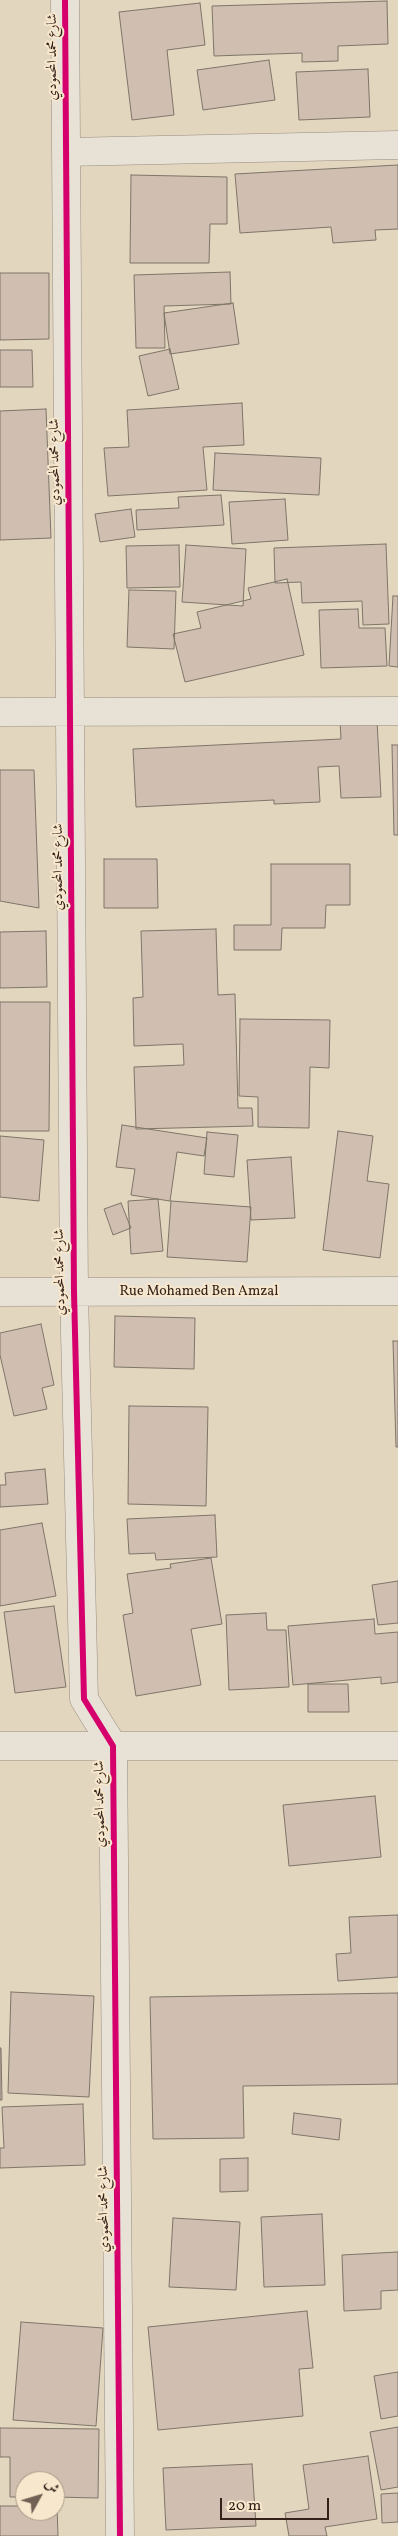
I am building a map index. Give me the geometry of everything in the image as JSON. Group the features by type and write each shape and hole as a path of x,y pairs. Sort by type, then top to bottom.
{"street":[{"name":"شارع محمد المحمودي","path":"65,0 74,1292 84,1699 113,1746 120,2536"},
{"path":"66,152 398,145"},
{"path":"0,712 398,711"},
{"name":"Rue Mohamed Ben Amzal","path":"0,1292 398,1291"},
{"path":"0,1746 398,1746"}],"building":[{"path":"387,1 388,44 338,46 338,61 302,62 302,53 214,56 212,6"},
{"path":"200,3 205,45 167,50 174,115 132,120 119,12"},
{"path":"269,60 275,100 203,110 197,70"},
{"path":"368,69 370,117 299,120 296,72"},
{"path":"398,165 398,229 375,230 376,240 333,243 331,227 240,233 235,174"},
{"path":"131,175 227,177 227,224 210,224 209,263 130,263"},
{"path":"230,272 231,304 164,306 165,348 136,348 134,275"},
{"path":"0,273 49,273 49,339 0,340"},
{"path":"233,303 239,344 170,354 164,313"},
{"path":"170,349 179,389 148,396 139,356"},
{"path":"0,350 32,350 33,387 0,387"},
{"path":"242,403 244,445 203,447 207,490 108,496 104,448 129,447 127,410"},
{"path":"46,409 51,538 0,540 0,411"},
{"path":"215,453 321,458 319,495 213,490"},
{"path":"221,495 224,525 137,530 136,510 179,508 178,497"},
{"path":"285,499 288,540 232,544 229,502"},
{"path":"131,509 135,537 100,542 95,514"},
{"path":"386,544 389,624 363,625 362,601 302,603 301,582 275,583 274,548"},
{"path":"179,545 180,587 127,588 126,546"},
{"path":"186,545 246,549 243,606 182,602"},
{"path":"287,579 304,655 185,682 173,634 201,628 197,612 251,599 248,588"},
{"path":"129,590 176,591 174,649 127,647"},
{"path":"393,596 398,596 398,667 389,666"},
{"path":"358,609 359,628 385,628 387,666 321,668 319,610"},
{"path":"377,720 381,797 341,798 339,766 318,767 320,802 274,804 274,800 136,807 133,749 341,739 340,721"},
{"path":"392,745 398,745 398,835 394,835"},
{"path":"0,770 34,770 39,908 0,901"},
{"path":"104,859 157,859 158,908 104,908"},
{"path":"271,864 350,864 350,905 326,905 325,928 282,928 281,950 234,950 234,925 271,925"},
{"path":"216,929 218,995 235,994 238,1108 252,1108 253,1126 136,1129 134,1067 184,1065 183,1044 134,1046 133,998 143,997 141,931"},
{"path":"46,931 47,987 0,988 0,932"},
{"path":"0,1002 50,1002 49,1131 0,1131"},
{"path":"240,1019 330,1020 329,1068 310,1067 309,1128 258,1127 258,1097 239,1096"},
{"path":"122,1125 207,1138 204,1156 177,1152 170,1201 131,1195 135,1169 116,1167"},
{"path":"338,1131 373,1136 367,1181 389,1184 380,1258 323,1250"},
{"path":"207,1132 238,1135 234,1177 204,1174"},
{"path":"0,1136 44,1140 39,1201 0,1197"},
{"path":"291,1157 295,1218 251,1220 247,1160"},
{"path":"158,1199 163,1251 131,1254 128,1201"},
{"path":"171,1201 251,1207 247,1262 167,1257"},
{"path":"121,1203 131,1228 113,1235 104,1209"},
{"path":"115,1316 195,1318 194,1369 114,1367"},
{"path":"41,1324 54,1385 42,1388 47,1409 14,1416 0,1355 0,1333"},
{"path":"393,1341 398,1341 398,1447 396,1447"},
{"path":"129,1406 208,1407 206,1506 128,1504"},
{"path":"45,1469 48,1504 0,1507 0,1485 6,1485 5,1473"},
{"path":"215,1515 217,1557 156,1560 155,1553 129,1554 127,1519"},
{"path":"42,1523 56,1596 0,1606 0,1530"},
{"path":"211,1558 222,1624 191,1629 201,1685 136,1696 123,1615 133,1613 127,1574 171,1568 170,1564"},
{"path":"398,1581 398,1623 378,1625 372,1585"},
{"path":"54,1606 66,1687 15,1693 4,1612"},
{"path":"266,1613 267,1630 286,1630 289,1687 229,1690 226,1615"},
{"path":"374,1619 375,1634 398,1632 398,1682 381,1684 381,1677 293,1685 288,1626"},
{"path":"308,1684 348,1684 349,1712 308,1712"},
{"path":"375,1796 381,1857 289,1866 283,1805"},
{"path":"398,1915 398,1977 338,1981 336,1954 351,1953 349,1917"},
{"path":"11,1992 94,1996 89,2097 8,2093"},
{"path":"398,1993 398,2084 243,2086 244,2138 153,2139 150,1997"},
{"path":"1,2048 2,2100 0,2100"},
{"path":"83,2104 85,2165 0,2168 0,2148 4,2148 2,2107"},
{"path":"294,2113 341,2119 339,2140 292,2134"},
{"path":"248,2158 248,2191 220,2192 220,2159"},
{"path":"322,2214 325,2285 264,2287 261,2217"},
{"path":"173,2218 240,2222 236,2290 169,2287"},
{"path":"398,2252 398,2290 381,2291 381,2309 344,2311 342,2255"},
{"path":"307,2311 313,2368 299,2369 303,2416 158,2430 148,2327"},
{"path":"21,2322 103,2328 96,2426 13,2420"},
{"path":"398,2372 398,2416 381,2419 374,2376"},
{"path":"398,2427 398,2487 381,2490 370,2432"},
{"path":"0,2428 99,2429 98,2498 65,2497 65,2471 15,2471 15,2497 10,2497 10,2457 0,2457"},
{"path":"368,2456 377,2519 325,2527 327,2536 289,2536 285,2513 309,2509 303,2465"},
{"path":"252,2464 256,2526 166,2530 163,2468"},
{"path":"398,2493 398,2522 382,2523 381,2494"},
{"path":"0,2506 15,2506 15,2521 58,2521 58,2536 0,2536"}],"cycle path":[{"path":"65,0 74,1292 84,1699 113,1746 120,2536"}]}
